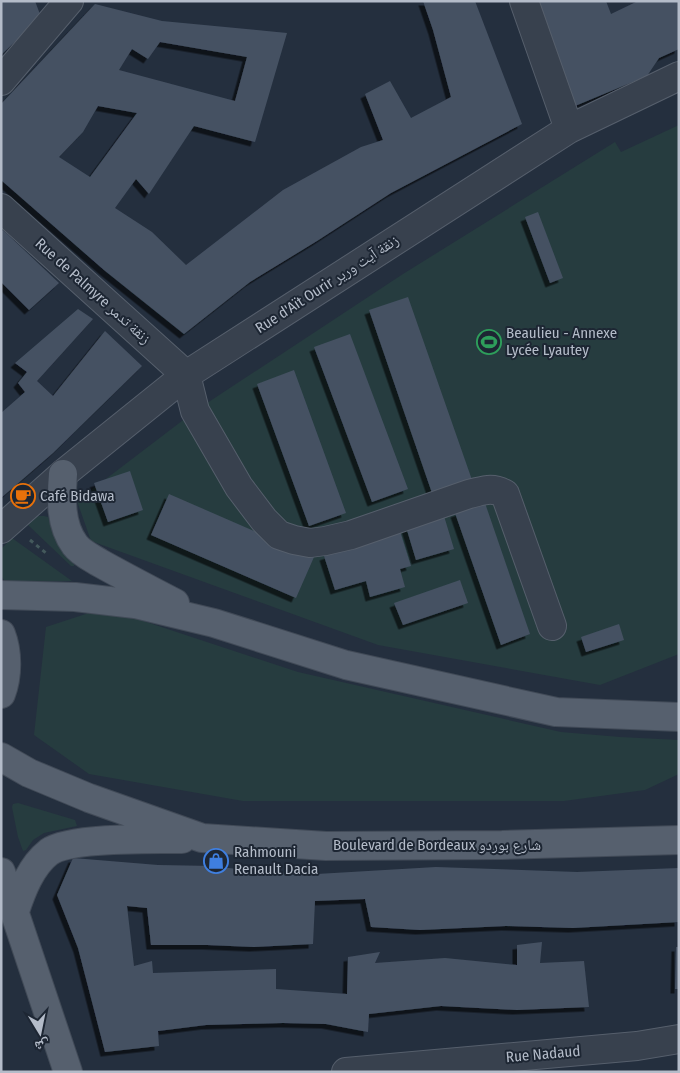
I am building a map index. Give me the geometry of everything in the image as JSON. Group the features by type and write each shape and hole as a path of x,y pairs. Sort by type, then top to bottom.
{"main road":[{"path":"63,474 62,496 64,517 68,534 76,547 87,556 112,570 214,624"},
{"path":"1,594 75,597 135,604 214,624 346,665 556,712 679,717"},
{"path":"1,634 4,642 6,672 1,694"},
{"name":"Boulevard de Bordeaux شارع بوردو","path":"1,757 29,773 88,798 202,838 326,846 502,846 679,840"},
{"path":"15,911 23,888 36,866 50,852 57,848 104,841 202,838"},
{"path":"1,872 68,1072"}],"street":[{"path":"1,81 69,1"},
{"path":"524,1 568,128"},
{"name":"Rue d'Aït Ourir زنقة آيت ورير","path":"1,530 63,474 186,375 568,128 679,76"},
{"name":"Rue de Palmyre زنقة تدمر","path":"1,208 186,375"},
{"path":"186,375 195,411 239,487 264,520 279,535 310,543 326,541 352,535 469,494 496,489 505,494 552,626"},
{"name":"Rue Nadaud","path":"346,1072 637,1046 679,1039"}],"green space":[{"name":"Beaulieu - Annexe Lycée Lyautey","path":"679,125 679,654 600,685 378,645 91,541 77,501 195,411 403,274 615,142 621,152"},
{"path":"38,516 48,517 56,539 74,563 74,566 71,566 28,525"},
{"path":"12,538 72,581 9,582 4,580 1,576 1,549"},
{"path":"104,608 298,672 561,732 679,740 679,774 645,790 564,801 243,801 89,774 34,735 46,627"},
{"path":"18,803 75,820 77,826 44,833 33,840 26,850 23,851 12,807 13,804"}],"building":[{"path":"1,1 35,1 41,17 1,55"},
{"path":"423,1 475,1 522,124 391,193 250,282 184,334 104,270 1,180 1,104 95,4 162,21 287,33 255,142 194,126 149,194 136,179 115,208 152,232 186,265 283,190 361,147 383,140 365,94 390,81 411,118 451,97","holes":["160,42 247,57 235,101 119,70 132,49 148,59","98,106 137,113 90,177 59,157 83,132"]},
{"path":"539,1 606,1 611,14 638,1 679,1 679,49 659,58 647,76 575,106"},
{"path":"538,212 563,278 550,283 525,217"},
{"path":"3,230 59,283 29,310 1,282 1,232"},
{"path":"408,297 472,480 432,493 369,310"},
{"path":"78,309 93,319 37,381 53,396 105,331 142,366 53,453 1,498 1,413 25,392 18,383 27,372 15,363"},
{"path":"350,334 408,489 372,502 314,347"},
{"path":"294,370 346,513 309,526 257,384"},
{"path":"130,471 143,510 108,522 94,483"},
{"path":"169,494 314,557 296,598 151,535"},
{"path":"485,503 530,634 501,645 455,513"},
{"path":"444,516 454,549 416,560 406,527"},
{"path":"400,531 411,566 400,569 405,587 370,597 366,581 335,590 324,556"},
{"path":"460,580 468,603 403,625 394,603"},
{"path":"619,624 624,640 586,652 581,637"},
{"path":"73,858 158,865 212,866 263,872 317,874 436,867 577,872 679,868 679,922 573,928 506,926 420,930 371,927 365,899 315,901 313,944 254,947 151,945 147,908 127,906 134,966 152,961 153,973 276,969 276,989 347,994 348,957 380,952 375,963 445,958 517,965 517,945 542,942 540,963 584,961 589,1007 517,1010 441,1006 369,1014 368,1032 326,1024 206,1025 158,1031 159,1046 105,1052 78,948 57,895"},
{"path":"676,947 679,947 679,989 675,989"}],"place":[{"name":"Beaulieu - Annexe Lycée Lyautey","path":"489,342"},
{"name":"Café Bidawa","path":"23,496"},
{"name":"Rahmouni Renault Dacia","path":"216,861"}]}
